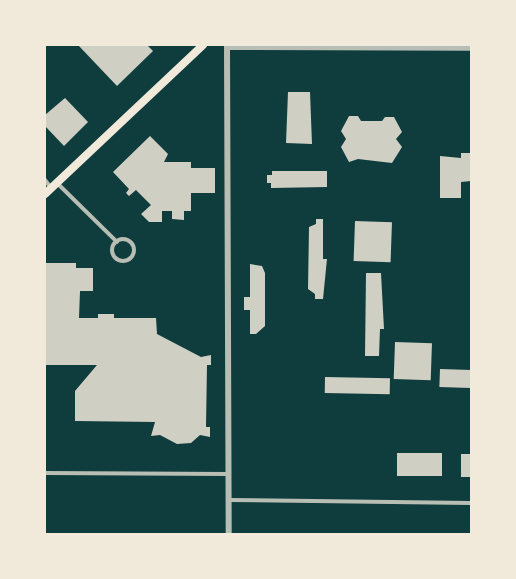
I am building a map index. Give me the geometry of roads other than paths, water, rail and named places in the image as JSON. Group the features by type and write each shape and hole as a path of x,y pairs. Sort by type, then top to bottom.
{"main road":[{"path":"51,189 203,45"}],"street":[{"path":"229,534 228,46 471,48"},
{"path":"45,180 51,189 116,242"},
{"path":"124,239 131,242 134,248 130,258 120,260 115,256 113,249 116,242 124,239"},
{"path":"45,473 229,474"},
{"path":"229,500 471,503"}]}
